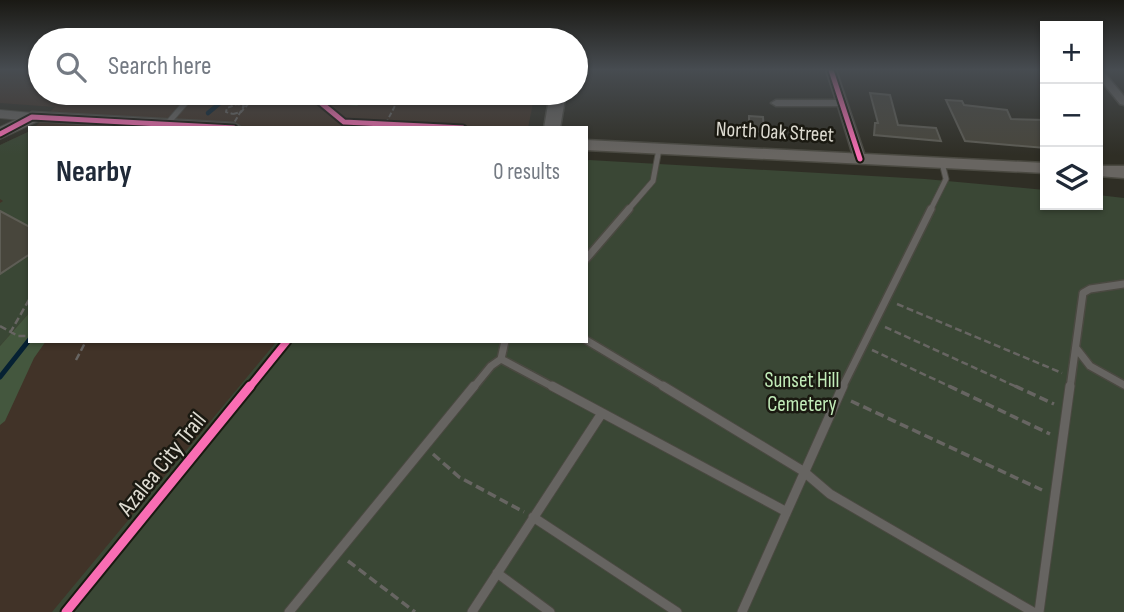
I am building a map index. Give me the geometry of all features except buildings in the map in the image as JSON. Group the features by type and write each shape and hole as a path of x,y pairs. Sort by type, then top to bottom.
{"main road":[{"path":"552,126 556,105"},
{"path":"0,134 32,117 167,124 233,123"},
{"name":"North Oak Street","path":"588,145 1040,168"},
{"path":"1103,171 1124,172"}],"street":[{"path":"841,99 860,159"},
{"path":"776,103 842,103"},
{"path":"0,114 32,117"}],"lane":[{"path":"167,124 181,105"},
{"path":"588,257 653,181 660,149"},
{"path":"742,612 861,345 946,179 942,163"},
{"path":"1039,612 1083,293 1090,289 1121,286"},
{"path":"588,341 803,471 830,494 1033,612"},
{"path":"289,612 491,366 501,359 505,343"},
{"path":"1076,348 1090,366 1124,385"},
{"path":"501,359 785,511"},
{"path":"472,612 602,413"},
{"path":"533,517 677,612"},
{"path":"498,573 550,612"}],"path":[{"path":"233,123 226,112 227,108 234,105"},
{"path":"233,123 244,106 240,105"},
{"path":"233,123 247,105"},
{"path":"323,105 344,122 424,126"},
{"path":"386,124 396,105"},
{"path":"884,298 1072,377"},
{"path":"10,333 28,302"},
{"path":"873,321 1067,410"},
{"path":"0,326 18,336 28,336"},
{"path":"76,359 85,343"},
{"path":"861,345 1062,440"},
{"path":"838,395 1055,496"},
{"path":"426,448 459,477 533,517"},
{"path":"338,554 415,612"}],"shaded area":[{"path":"0,99 28,99 28,105 533,105 528,126 36,126 55,107 0,103"},
{"path":"28,132 28,343 292,343 74,612 0,612 0,145"}],"green space":[{"path":"28,132 28,226 0,211 0,203 3,201 0,199 0,145"},
{"name":"Sunset Hill Cemetery","path":"589,160 925,179 1040,190 1040,210 1103,210 1103,196 1124,198 1124,612 52,612 275,343 588,343"},
{"path":"28,255 28,314 0,346 0,274"},
{"path":"28,314 28,343 45,343 34,358 5,421 0,425 0,346"}],"waterway":[{"path":"208,113 218,105"},
{"path":"0,377 28,342"}],"cycle path":[{"path":"840,99 860,159"},
{"path":"323,105 344,122 423,126"},
{"path":"0,134 32,117 197,126"},
{"name":"Azalea City Trail","path":"66,612 285,343"}]}
